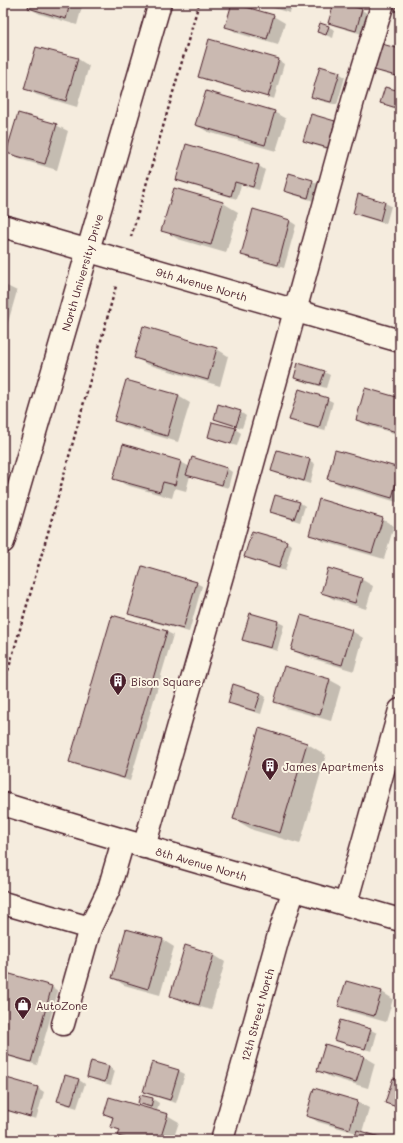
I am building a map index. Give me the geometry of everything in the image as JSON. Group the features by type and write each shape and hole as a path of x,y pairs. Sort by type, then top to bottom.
{"street":[{"name":"North University Drive","path":"3,542 160,3"},
{"path":"63,1024 90,928 109,888 133,844 223,572 354,98 383,3"},
{"name":"9th Avenue North","path":"3,226 400,340"},
{"path":"346,904 400,710"},
{"name":"8th Avenue North","path":"3,804 133,844 400,920"},
{"name":"12th Street North","path":"222,1140 278,938 294,889"},
{"path":"3,902 90,928"}],"path":[{"path":"3,688 49,529 113,297 198,3"}],"building":[{"path":"29,3 70,3 66,19 28,8"},
{"path":"232,3 274,15 267,39 225,27"},
{"path":"265,3 280,3 278,7"},
{"path":"334,3 341,3 362,9 356,31 328,23"},
{"path":"398,3 400,3 400,13 395,11"},
{"path":"320,23 329,26 326,35 317,32"},
{"path":"209,39 279,59 268,97 198,77"},
{"path":"382,44 400,49 400,77 374,70"},
{"path":"36,47 78,58 66,101 24,89"},
{"path":"320,66 340,72 331,102 311,97"},
{"path":"385,87 400,91 400,109 380,103"},
{"path":"206,91 275,111 265,145 195,125"},
{"path":"18,113 57,124 45,164 6,153"},
{"path":"311,114 335,121 328,148 303,141"},
{"path":"186,144 259,165 253,187 235,182 231,196 176,180"},
{"path":"289,173 313,180 308,198 284,191"},
{"path":"174,188 223,202 211,245 161,231"},
{"path":"358,194 385,202 380,221 353,213"},
{"path":"253,209 290,220 278,265 241,255"},
{"path":"143,326 217,348 208,380 134,358"},
{"path":"298,363 325,371 320,385 294,378"},
{"path":"126,380 179,395 167,436 114,421"},
{"path":"365,388 400,398 400,433 356,420"},
{"path":"299,389 328,398 319,428 289,420"},
{"path":"218,404 241,411 236,426 214,419"},
{"path":"212,422 236,428 231,444 208,437"},
{"path":"123,444 181,461 175,485 163,482 160,492 113,479"},
{"path":"277,450 310,459 304,481 271,471"},
{"path":"335,450 400,468 392,498 327,479"},
{"path":"192,457 227,468 222,485 186,475"},
{"path":"275,495 300,502 294,519 270,512"},
{"path":"319,499 383,518 372,553 309,535"},
{"path":"252,531 287,541 279,568 244,557"},
{"path":"142,566 197,582 183,629 128,614"},
{"path":"328,568 362,578 355,603 321,593"},
{"path":"250,613 278,621 271,648 242,640"},
{"name":"Bison Square","path":"112,615 167,631 124,778 69,762"},
{"path":"301,615 352,630 342,665 291,650"},
{"path":"284,666 330,679 320,715 274,702"},
{"path":"233,684 261,693 255,711 228,703"},
{"name":"James Apartments","path":"259,728 307,743 280,833 233,819"},
{"path":"126,929 163,939 148,989 112,978"},
{"path":"185,945 214,954 199,1005 170,996"},
{"name":"AutoZone","path":"3,972 52,986 31,1062 3,1054"},
{"path":"346,981 382,991 374,1016 338,1006"},
{"path":"340,1020 371,1029 365,1049 334,1040"},
{"path":"325,1044 364,1056 356,1082 317,1071"},
{"path":"91,1061 109,1066 105,1082 87,1077"},
{"path":"152,1062 179,1070 170,1100 143,1092"},
{"path":"65,1075 79,1079 71,1105 57,1101"},
{"path":"3,1077 38,1087 30,1117 3,1109"},
{"path":"393,1078 400,1080 400,1108 385,1103"},
{"path":"314,1088 358,1101 350,1129 306,1116"},
{"path":"140,1095 153,1098 151,1107 138,1103"},
{"path":"109,1097 168,1114 160,1140 131,1140 118,1136 120,1130 110,1127 113,1117 104,1114"},
{"path":"357,1130 383,1138 382,1140 354,1140"}],"place":[{"name":"Bison Square","path":"118,696"},
{"name":"James Apartments","path":"270,781"},
{"name":"AutoZone","path":"23,1020"}]}
